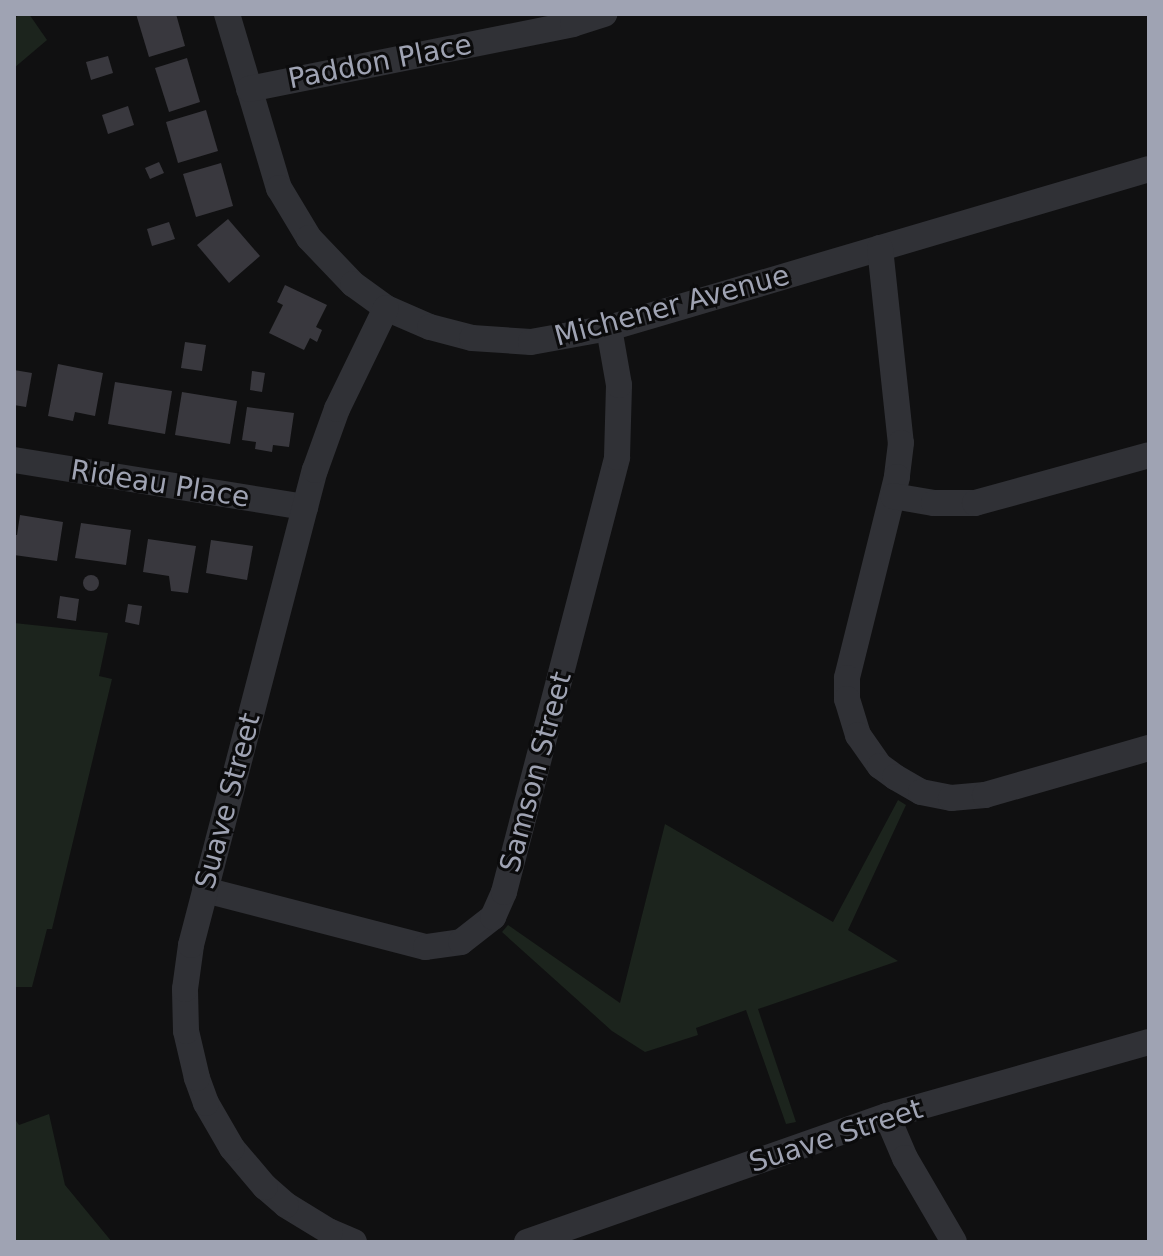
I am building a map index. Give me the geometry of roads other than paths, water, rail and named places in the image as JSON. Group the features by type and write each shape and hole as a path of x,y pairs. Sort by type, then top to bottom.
{"street":[{"name":"Michener Avenue","path":"227,14 279,188 297,221 336,268 386,308 451,334 492,341 549,340 609,328 1149,169"},
{"name":"Paddon Place","path":"249,89 573,24 604,14"},
{"path":"880,248 901,425 900,460 847,678 847,699 855,727 880,766 921,792 968,798 1149,748"},
{"name":"Suave Street","path":"354,1242 307,1220 265,1187 232,1148 206,1103 191,1054 184,1010 187,967 205,890 305,507 337,409 386,308"},
{"name":"Samson Street","path":"205,890 426,947 461,942 493,917 508,877 617,457 619,385 609,328"},
{"path":"893,496 934,503 975,503 1149,455"},
{"name":"Rideau Place","path":"14,460 305,507"},
{"name":"Suave Street","path":"527,1242 887,1116 1149,1042"},
{"path":"887,1116 905,1158 954,1242"}]}
